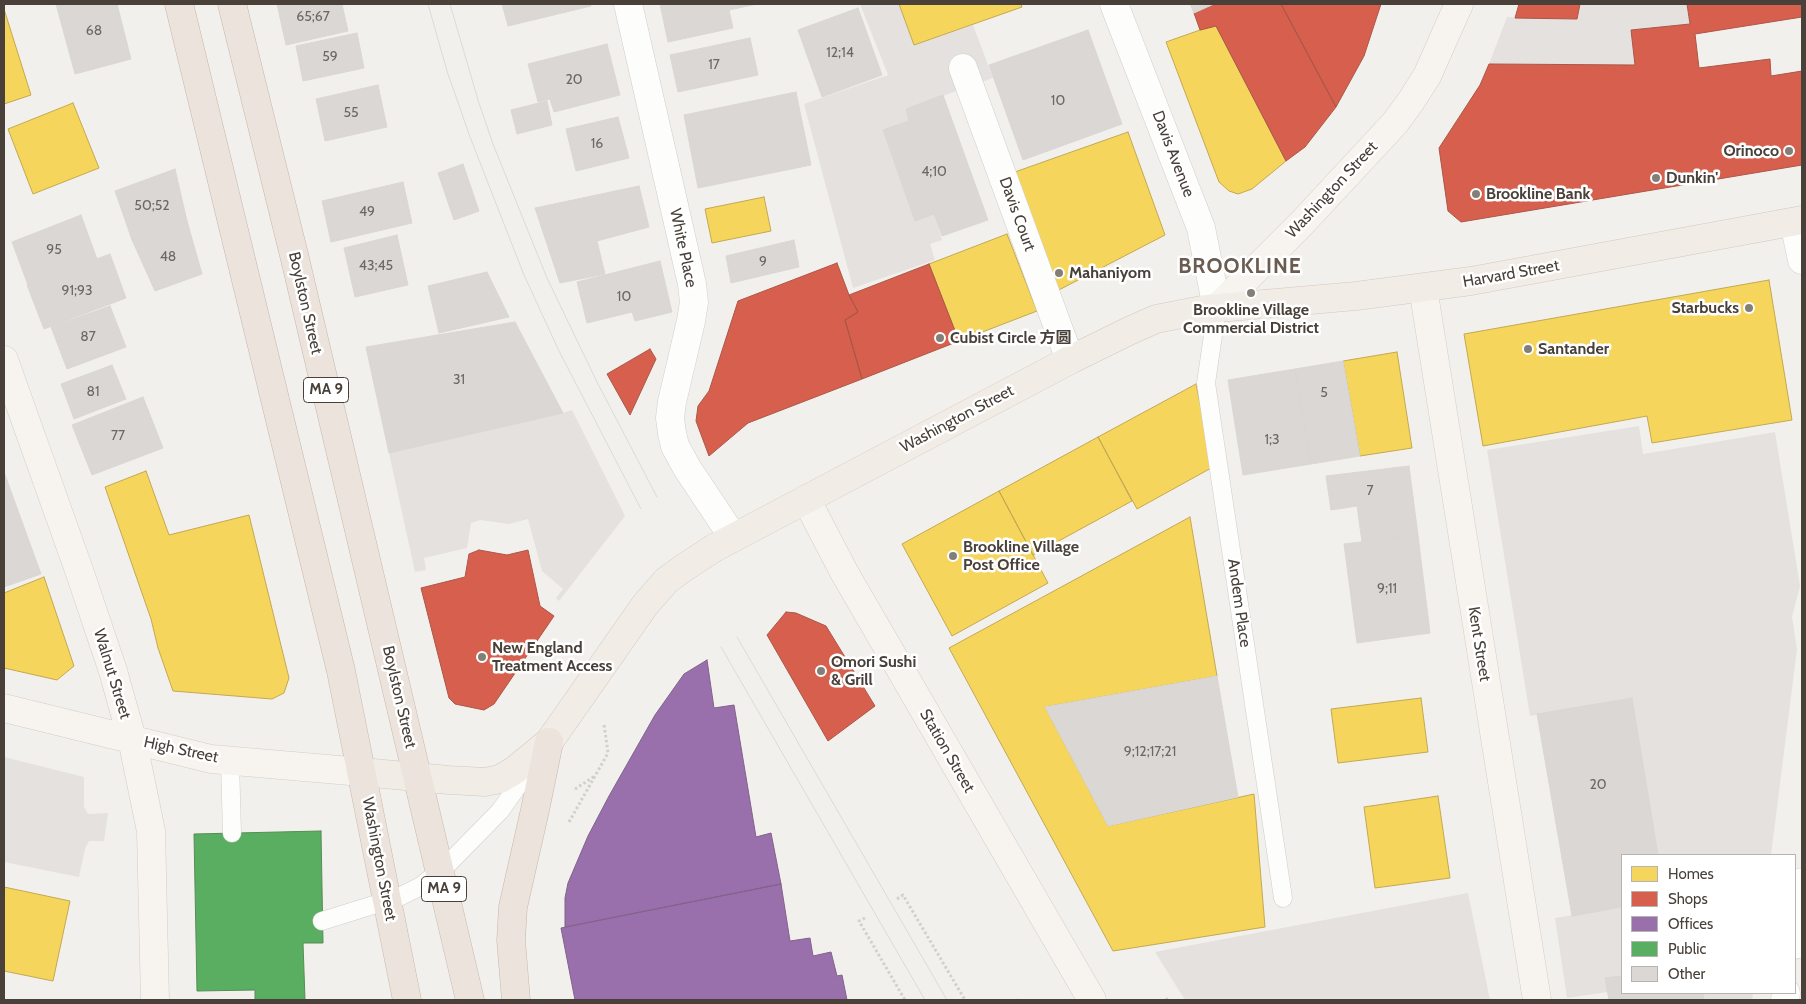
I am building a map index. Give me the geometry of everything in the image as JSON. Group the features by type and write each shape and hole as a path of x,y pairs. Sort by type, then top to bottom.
{"highway":[{"path":"179,4 338,662 362,772"},
{"name":"Boylston Street","path":"232,4 295,259 417,777"},
{"path":"516,1000 511,940 513,907 548,742"},
{"name":"Washington Street","path":"362,772 407,1000"},
{"name":"MA 9","path":"417,777 470,1000"}],"main road":[{"name":"Harvard Street","path":"1217,308 1423,288 1507,275 1798,221"},
{"name":"Washington Street","path":"362,772 472,782 500,779 526,763 548,742 644,605 666,581 697,558 1070,360 1129,331 1156,319 1217,308"}],"street":[{"name":"White Place","path":"628,4 694,302 672,402 670,418 672,433 675,446 724,543"},
{"name":"Davis Avenue","path":"1114,4 1201,228 1217,308"},
{"name":"Washington Street","path":"1217,308 1302,223 1394,123 1411,101 1426,76 1459,4"},
{"name":"Davis Court","path":"963,68 1070,360"},
{"path":"1798,221 1802,260"},
{"name":"Kent Street","path":"1423,288 1537,1000"},
{"name":"Walnut Street","path":"4,360 113,671 132,739 151,831 155,1000"},
{"name":"Station Street","path":"806,499 844,572 1092,1000"},
{"name":"High Street","path":"4,708 211,759 362,772"},
{"path":"1796,936 1802,882"}],"lane":[{"name":"Andem Place","path":"1217,308 1206,383 1282,898"},
{"path":"322,920 411,892 440,871 500,811 548,742"},
{"path":"230,760 232,833"}],"path":[{"path":"565,830 608,753 598,671"},
{"path":"897,899 903,895 965,1000"},
{"path":"865,918 859,922 905,1000"}],"shaded area":[{"path":"860,4 899,4 914,45 973,25 993,78 906,109 909,121 883,131 915,220 934,214 942,240 930,244 935,260 853,288 804,104 888,75"},
{"path":"1580,4 1687,4 1690,24 1631,30 1635,65 1489,64 1507,17 1577,19"},
{"path":"572,410 625,516 559,601 556,598 563,589 542,571 528,519 509,524 480,520 471,523 467,548 424,558 426,570 415,572 389,453"},
{"path":"1639,426 1643,454 1775,432 1800,586 1792,617 1797,649 1771,854 1658,854 1632,698 1530,716 1487,450"},
{"path":"4,757 84,777 84,807 88,814 108,813 104,841 89,841 85,849 79,877 4,862"},
{"path":"1468,893 1490,1000 1185,1000 1155,952"},
{"path":"1621,907 1621,976 1605,979 1608,992 1567,998 1555,918"},
{"path":"1703,994 1753,994 1752,1000 1704,1000"}],"building: Homes":[{"path":"899,4 1021,4 1022,7 914,45"},
{"path":"4,9 31,95 4,104"},
{"path":"1216,26 1286,161 1252,189 1238,194 1229,191 1219,182 1166,42"},
{"path":"73,103 99,168 33,194 8,129"},
{"path":"1128,132 1165,235 1055,292 1012,173"},
{"path":"764,197 771,231 712,243 705,209"},
{"path":"1007,234 1037,311 959,341 929,264"},
{"path":"1769,280 1792,420 1652,443 1647,416 1483,446 1464,334"},
{"path":"1397,352 1412,448 1360,456 1343,361"},
{"path":"1196,384 1213,467 1137,509 1098,437"},
{"path":"1098,437 1132,501 1033,555 999,491"},
{"path":"146,471 169,535 249,515 289,678 284,693 272,699 173,691 158,648 151,619 105,487"},
{"path":"999,491 1048,583 952,636 902,544"},
{"path":"1190,517 1217,676 1045,707 1108,826 1254,794 1265,927 1113,951 949,648"},
{"path":"44,577 74,666 57,680 4,668 4,593"},
{"path":"1421,698 1428,752 1338,763 1331,709"},
{"path":"1438,796 1450,878 1375,888 1364,807"},
{"path":"4,887 70,901 53,981 4,971"}],"building: Shops":[{"path":"1214,4 1281,4 1336,107 1305,147 1286,161 1216,26 1200,30 1194,13"},
{"path":"1281,4 1381,4 1364,56 1336,107"},
{"path":"1519,4 1580,4 1577,19 1515,18"},
{"path":"1687,4 1802,4 1802,17 1695,34 1699,68 1770,59 1771,76 1802,71 1802,165 1461,222 1448,211 1439,148 1480,85 1489,64 1635,65 1631,30 1690,24"},
{"path":"837,263 849,295 858,312 845,320 862,379 748,423 709,456 696,421 698,406 709,391 738,301"},
{"path":"929,264 959,341 862,379 845,320 858,312 849,295"},
{"path":"650,349 656,359 630,415 607,374"},
{"name":"New England Treatment Access","path":"479,550 507,555 528,550 540,606 554,616 494,704 484,710 455,704 449,698 421,588 465,577 469,554"},
{"name":"Omori Sushi & Grill","path":"786,612 796,613 826,626 875,706 828,741 767,635"}],"building: Offices":[{"path":"707,660 714,708 734,705 756,837 771,833 781,884 565,927 565,898 568,883 588,836 609,796 655,715 684,674"},
{"path":"781,884 790,941 810,938 813,956 831,952 837,976 842,975 847,1000 575,1000 561,928"}],"building: Public":[{"path":"321,831 323,943 303,943 305,1000 255,1000 255,990 197,991 194,834"}],"building: Other":[{"path":"56,4 117,4 131,59 75,74"},
{"path":"277,4 342,4 348,31 286,45"},
{"path":"502,4 591,4 591,6 508,26"},
{"path":"660,4 757,4 729,10 733,28 668,42"},
{"path":"1190,4 1214,4 1194,13"},
{"path":"858,8 882,75 822,97 798,30"},
{"path":"1088,30 1122,124 1023,160 989,65"},
{"path":"357,33 364,68 303,81 296,46"},
{"path":"750,38 758,75 678,92 670,55"},
{"path":"607,44 620,95 554,112 550,99 538,102 528,64"},
{"path":"378,85 387,127 325,141 316,99"},
{"path":"796,92 811,165 698,188 684,115"},
{"path":"943,95 988,220 942,236 934,214 915,221 883,130 909,121 906,109"},
{"path":"547,101 552,125 517,134 511,110"},
{"path":"618,117 629,158 576,171 566,129"},
{"path":"463,164 479,211 454,220 438,173"},
{"path":"175,169 187,221 132,240 115,191"},
{"path":"403,182 412,223 331,242 322,201"},
{"path":"639,186 649,227 597,241 605,274 560,283 535,208"},
{"path":"81,215 97,259 28,285 12,242"},
{"path":"187,221 202,274 155,291 132,240"},
{"path":"397,235 408,285 355,297 344,248"},
{"path":"794,240 799,267 731,283 726,256"},
{"path":"110,254 126,298 44,329 27,285"},
{"path":"660,261 672,312 635,321 632,312 587,323 577,282"},
{"path":"487,272 509,317 439,333 428,286"},
{"path":"110,306 126,347 67,369 51,327"},
{"path":"515,322 563,413 389,453 366,347"},
{"path":"1343,361 1360,456 1311,464 1295,369"},
{"path":"112,365 126,399 74,419 61,384"},
{"path":"1295,369 1311,464 1243,475 1228,380"},
{"path":"143,397 163,448 92,475 72,425"},
{"path":"1409,466 1418,535 1362,542 1357,506 1331,510 1326,476"},
{"path":"4,472 41,574 4,587"},
{"path":"1418,535 1430,633 1357,643 1344,544"},
{"path":"1217,676 1238,797 1108,826 1045,707"},
{"path":"1632,698 1658,854 1621,854 1621,907 1572,916 1537,714"},
{"path":"1621,976 1621,994 1703,994 1704,1000 1609,1000 1605,978"}],"tram line":[{"path":"428,4 447,71 470,137 524,275 559,351 641,509"},
{"path":"450,4 493,144 547,278 597,382 657,497"},
{"path":"737,637 947,1000"},
{"path":"721,647 925,1000"}],"place":[{"name":"Orinoco","path":"1789,151"},
{"name":"Dunkin'","path":"1656,178"},
{"name":"Brookline Bank","path":"1476,194"},
{"name":"Mahaniyom","path":"1059,273"},
{"name":"Brookline Village Commercial District","path":"1251,293"},
{"name":"Starbucks","path":"1749,308"},
{"name":"Cubist Circle 方圆","path":"940,338"},
{"name":"Santander","path":"1528,349"},
{"name":"Brookline Village Post Office","path":"953,556"},
{"name":"New England Treatment Access","path":"482,657"},
{"name":"Omori Sushi & Grill","path":"821,671"}],"district":[{"name":"BROOKLINE","path":"1240,267"}]}
